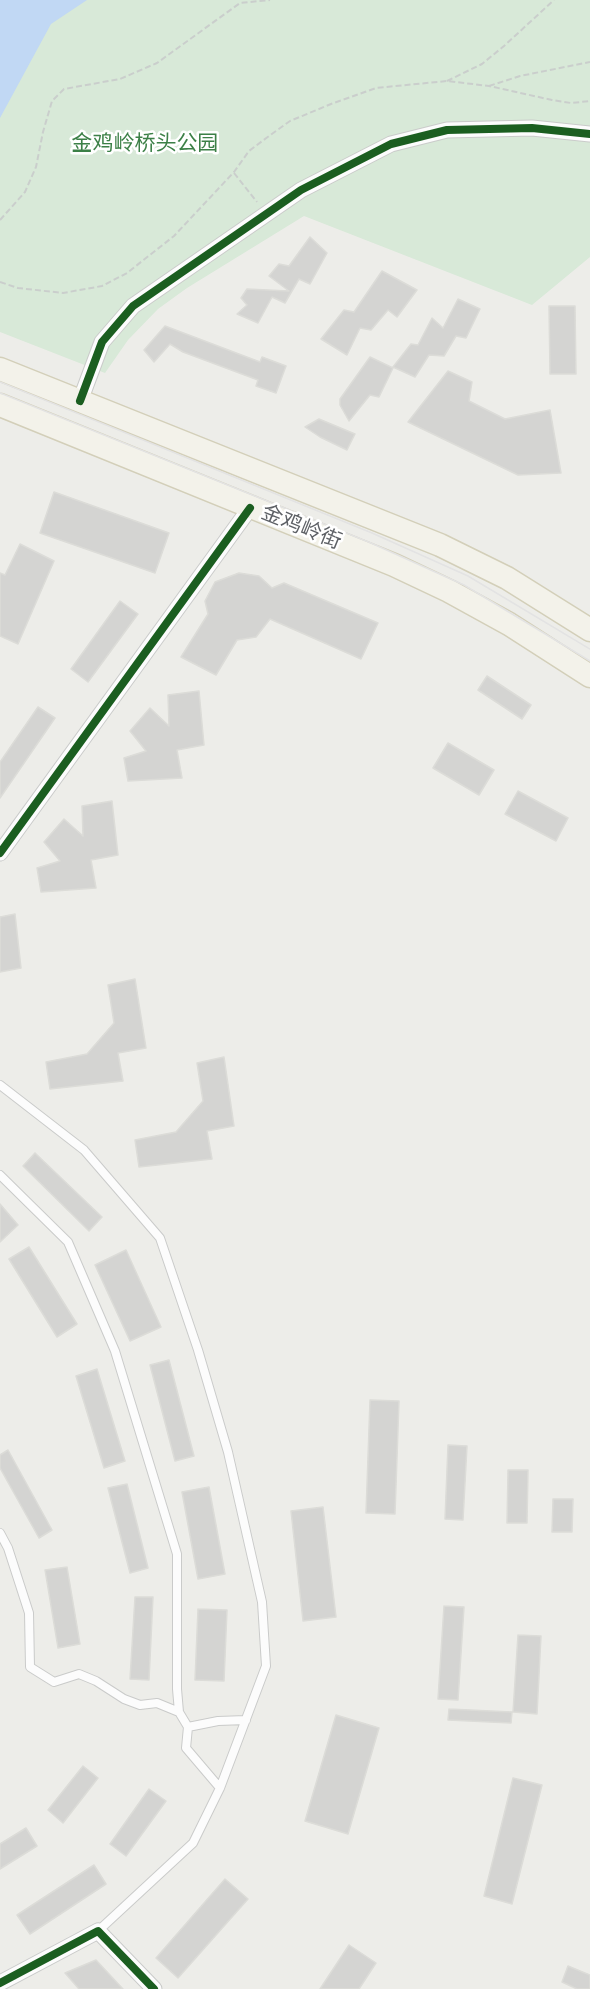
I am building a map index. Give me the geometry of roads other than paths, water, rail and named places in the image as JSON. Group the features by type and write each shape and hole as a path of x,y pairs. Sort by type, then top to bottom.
{"main road":[{"name":"金鸡岭街","path":"0,369 440,544 507,578 590,630"},
{"name":"金鸡岭街","path":"0,405 394,565 449,591 509,624 590,676"}],"street":[{"path":"80,401 102,342 133,306 301,190 391,144 447,130 532,128 590,134"},
{"path":"0,853 250,508"},
{"path":"0,1983 98,1931 154,1989"}],"lane":[{"path":"0,1085 84,1150 160,1238 198,1350 228,1452 262,1602 266,1666 219,1788 193,1843 98,1931"},
{"path":"0,1175 69,1242 118,1361 177,1554 177,1689 179,1712 188,1727 186,1748 219,1788"},
{"path":"0,1533 8,1548 29,1613 30,1667 54,1682 80,1674 96,1681 124,1699 140,1705 157,1703 179,1712"},
{"path":"188,1727 218,1720 246,1720"}],"water":[{"path":"0,0 87,0 51,24 0,118"}],"tram line":[{"path":"0,382 372,533 468,576 590,649"},
{"path":"0,393 371,543 464,585 590,661"}],"park label":[{"name":"金鸡岭桥头公园","path":"145,144"}]}
